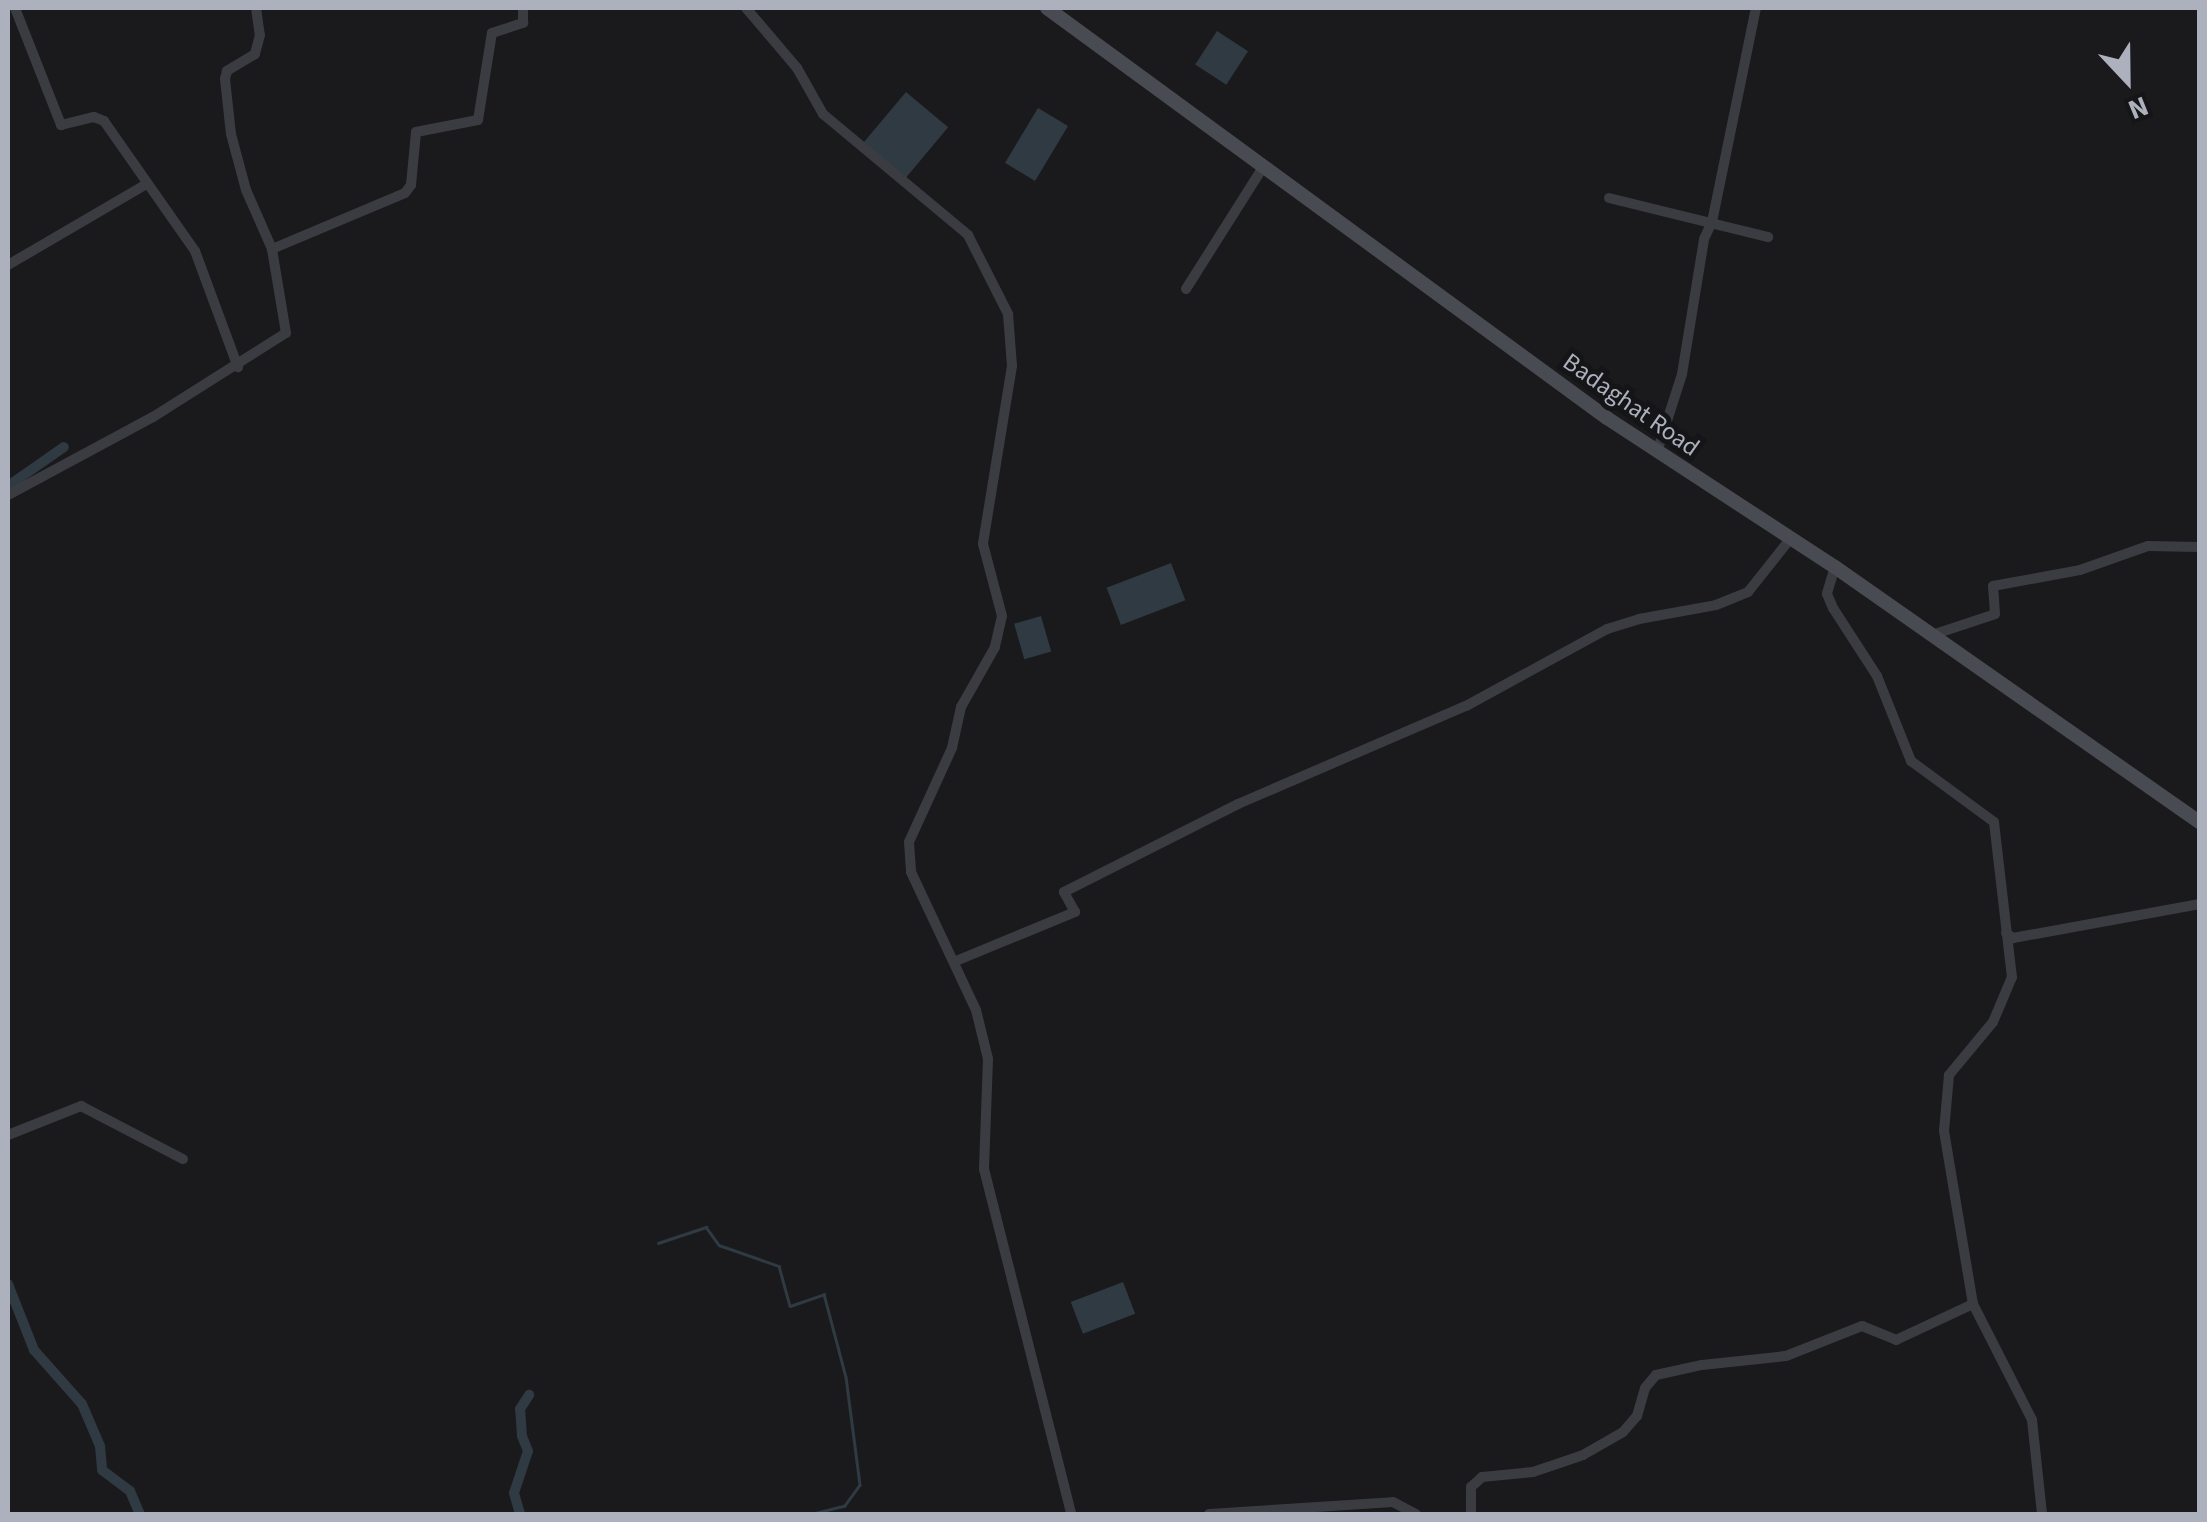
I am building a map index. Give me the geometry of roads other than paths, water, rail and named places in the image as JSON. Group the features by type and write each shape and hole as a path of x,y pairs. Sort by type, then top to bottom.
{"main road":[{"name":"Badaghat Road","path":"1047,8 1262,169 1657,452 1835,567 2200,823"}],"street":[{"path":"15,8 61,125 94,117 104,120 195,251 238,367"},
{"path":"8,496 238,367 286,333 272,249 246,190 232,134 225,79 227,71 255,54 260,36 256,8"},
{"path":"272,249 405,192 410,185 416,132 478,120 492,33 523,23 523,8"},
{"path":"746,8 797,68 823,114 968,235 1008,314 1012,366 983,544 1002,616 995,647 961,707 952,748 909,842 911,872 976,1010 988,1060 984,1169 1071,1514"},
{"path":"1657,452 1682,374 1704,239 1712,222 1756,8"},
{"path":"1186,289 1262,169"},
{"path":"8,265 146,185"},
{"path":"1609,198 1768,237"},
{"path":"956,961 1075,912 1064,892 1238,804 1466,706 1608,630 1639,618 1716,605 1748,592 1791,538"},
{"path":"1932,634 1995,614 1993,586 2080,570 2148,546 2200,547"},
{"path":"1835,567 1828,594 1832,608 1876,676 1911,762 1994,822 2012,977 1993,1022 1949,1075 1944,1131 1974,1304 2032,1420 2042,1514"},
{"path":"2006,933 2013,938 2200,904"},
{"path":"8,1135 80,1106 183,1159"},
{"path":"1471,1514 1472,1487 1482,1477 1533,1472 1583,1455 1623,1432 1637,1416 1644,1388 1656,1375 1702,1364 1786,1356 1862,1326 1896,1340 1974,1304"},
{"path":"1209,1514 1393,1502 1416,1514"}],"waterway":[{"path":"8,486 64,447"},
{"path":"658,1243 706,1227 719,1245 779,1266 790,1306 824,1294 846,1377 860,1485 845,1506 812,1514"},
{"path":"8,1284 34,1350 82,1404 100,1446 102,1470 130,1491 140,1514"},
{"path":"520,1514 514,1493 528,1451 522,1436 520,1409 529,1395"}]}
